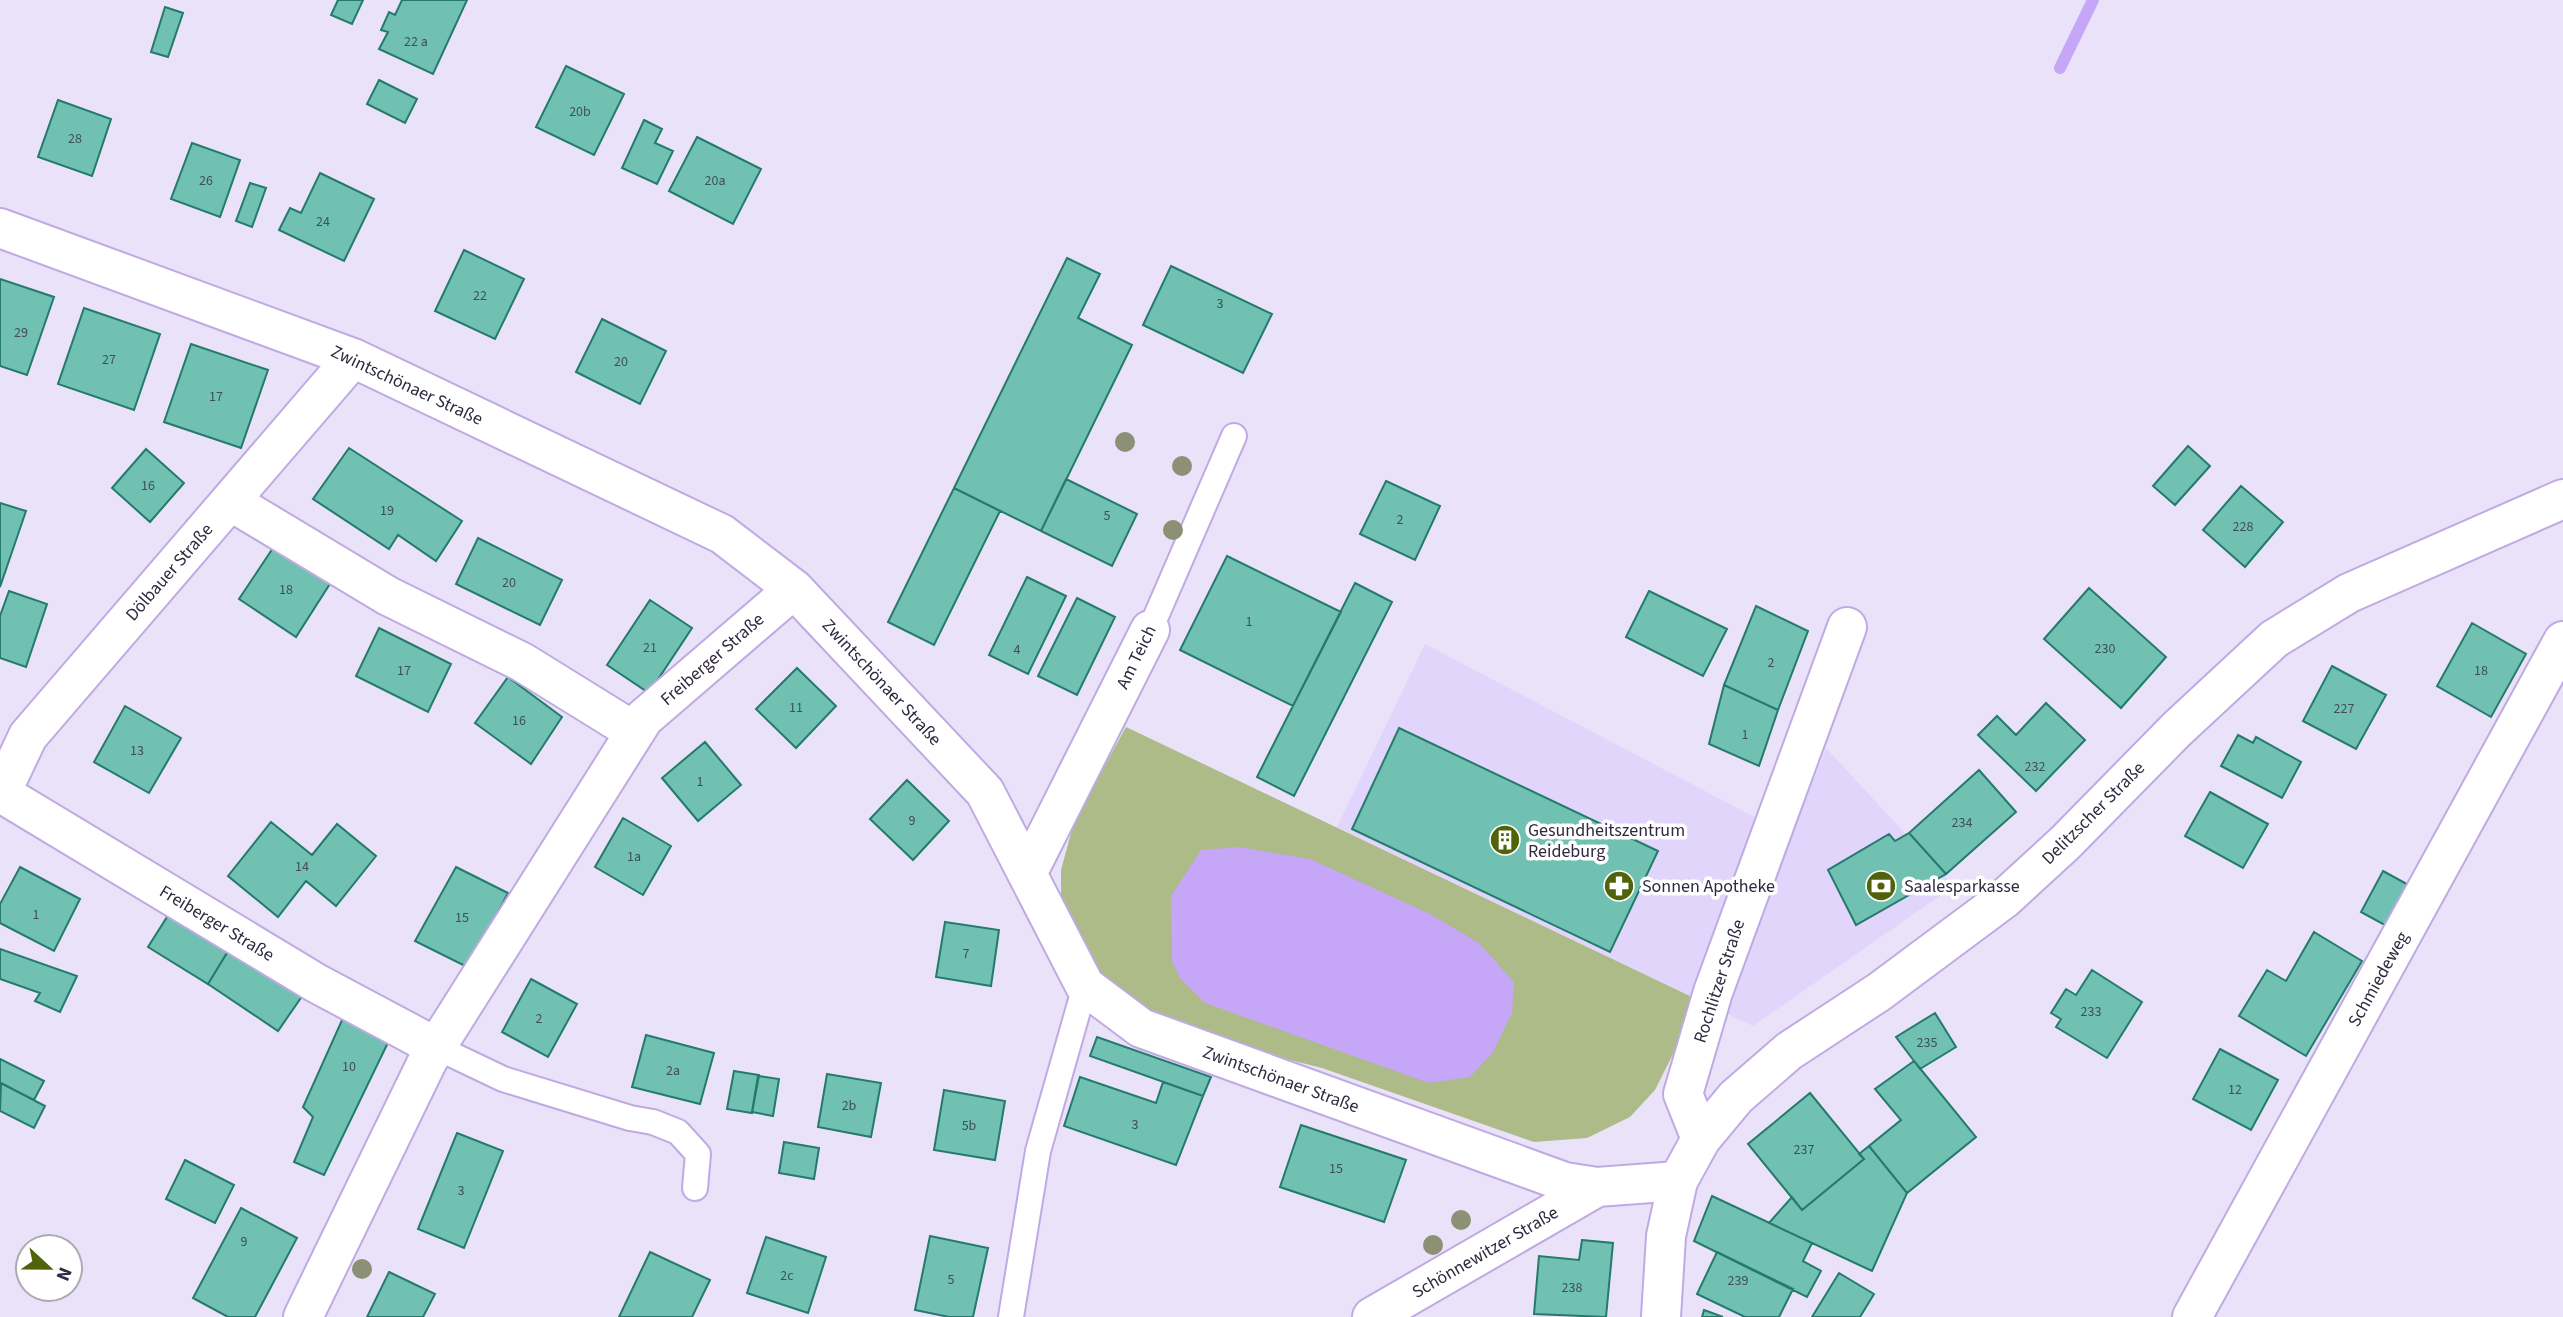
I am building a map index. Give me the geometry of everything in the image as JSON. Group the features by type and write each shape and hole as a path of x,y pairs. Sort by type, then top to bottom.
{"street":[{"name":"Zwintschönaer Straße","path":"0,228 353,358 722,534 794,589 985,792 1085,986 1141,1028 1565,1182 1597,1187 1678,1181"},
{"name":"Dölbauer Straße","path":"0,794 28,736 353,358"},
{"name":"Delitzscher Straße","path":"1661,1317 1666,1236 1678,1181 1701,1139 1736,1097 1790,1051 1879,992 2004,899 2065,843 2177,729 2274,639 2349,593 2563,499"},
{"path":"230,501 388,596 522,662 635,732"},
{"name":"Freiberger Straße","path":"303,1317 436,1047 644,718 794,589"},
{"name":"Rochlitzer Straße","path":"1701,1139 1683,1094 1713,992 1847,627"},
{"name":"Am Teich","path":"1028,872 1150,631"},
{"name":"Schmiedeweg","path":"2192,1317 2563,641"},
{"name":"Freiberger Straße","path":"0,794 316,983 436,1047"},
{"name":"Schönnewitzer Straße","path":"1372,1317 1597,1187"}],"lane":[{"name":"Am Teich","path":"1150,631 1234,436"},
{"path":"1011,1317 1038,1151 1085,986"},
{"path":"436,1047 503,1079 678,1132 698,1154 695,1188"}],"shaded area":[{"path":"1425,644 1766,823 1793,832 1826,748 1954,886 1753,1026 1337,827"},
{"path":"1239,847 1310,859 1430,914 1479,943 1514,982 1512,1013 1493,1052 1470,1077 1429,1083 1205,1003 1180,978 1172,961 1171,896 1201,850"}],"green space":[{"path":"1126,727 1692,997 1675,1050 1655,1090 1630,1117 1587,1138 1534,1142 1322,1068 1175,1031 1112,987 1076,943 1061,906 1061,870 1074,822"}],"building":[{"path":"338,0 363,0 352,24 331,15"},
{"path":"402,0 467,0 433,74 379,49 388,32 381,30 389,12 395,15"},
{"path":"165,7 183,13 168,57 151,52"},
{"path":"566,66 624,94 594,155 536,127"},
{"path":"379,80 417,99 405,123 367,104"},
{"path":"58,100 111,119 92,176 38,157"},
{"path":"644,120 662,129 655,143 673,151 657,184 622,168"},
{"path":"697,137 761,169 733,224 669,191"},
{"path":"192,143 240,160 220,217 171,199"},
{"path":"320,173 374,199 344,261 279,230 290,208 301,213"},
{"path":"250,183 266,188 252,227 236,221"},
{"path":"464,250 524,279 495,339 435,311"},
{"path":"1067,258 1100,274 1078,318 1132,345 1041,531 954,488"},
{"path":"1171,266 1272,314 1243,373 1143,325"},
{"path":"0,279 54,297 27,375 0,366"},
{"path":"84,308 160,334 134,410 58,384"},
{"path":"602,319 666,351 640,404 576,372"},
{"path":"191,344 268,370 241,448 164,422"},
{"path":"2188,446 2210,466 2175,505 2153,486"},
{"path":"349,448 462,521 436,561 398,535 389,549 313,499"},
{"path":"146,449 184,483 150,522 112,488"},
{"path":"1066,479 1137,514 1112,566 1041,531"},
{"path":"1386,481 1440,506 1415,560 1360,534"},
{"path":"2241,486 2283,522 2245,567 2203,530"},
{"path":"954,488 1000,511 934,645 888,622"},
{"path":"0,503 26,511 0,587"},
{"path":"478,538 562,580 540,625 456,584"},
{"path":"277,542 333,579 296,637 239,599"},
{"path":"1227,556 1341,612 1293,706 1180,650"},
{"path":"1027,577 1066,596 1028,674 989,655"},
{"path":"1355,583 1392,602 1294,796 1257,777"},
{"path":"2089,588 2166,657 2121,708 2044,639"},
{"path":"9,591 47,604 26,667 0,658 0,616"},
{"path":"1649,591 1727,629 1703,676 1626,637"},
{"path":"1077,598 1115,617 1077,695 1038,676"},
{"path":"650,600 692,628 649,693 607,665"},
{"path":"1756,606 1808,631 1778,710 1724,685"},
{"path":"2472,623 2526,654 2491,717 2437,686"},
{"path":"379,628 451,664 428,712 356,676"},
{"path":"2332,666 2386,695 2356,749 2303,721"},
{"path":"797,668 836,706 796,748 756,709"},
{"path":"508,677 562,717 531,764 475,723"},
{"path":"1724,685 1778,710 1759,766 1709,744"},
{"path":"2046,703 2085,740 2036,791 1978,735 1997,716 2016,735"},
{"path":"125,706 181,738 149,793 94,762"},
{"name":"Gesundheitszentrum Reideburg","path":"1399,728 1658,851 1610,952 1352,829"},
{"path":"2238,735 2253,743 2256,737 2301,762 2282,798 2221,766"},
{"path":"705,742 741,785 698,821 662,778"},
{"path":"1979,770 2016,812 1946,874 1909,833"},
{"path":"907,780 949,821 913,860 870,819"},
{"path":"2210,792 2268,824 2243,868 2185,836"},
{"path":"623,818 671,846 643,895 595,867"},
{"path":"271,822 312,855 337,824 376,856 336,906 306,881 278,917 228,876"},
{"name":"Saalesparkasse","path":"1909,833 1946,874 1856,925 1828,870 1889,834 1895,841"},
{"path":"20,867 80,899 54,951 0,923 0,904"},
{"path":"456,867 508,893 469,968 415,941"},
{"path":"2383,871 2414,888 2392,929 2361,912"},
{"path":"174,906 233,943 208,984 148,947"},
{"path":"945,922 999,930 991,986 936,977"},
{"path":"2314,932 2362,961 2306,1056 2239,1016 2267,970 2286,981"},
{"path":"233,943 305,992 278,1031 208,984"},
{"path":"0,949 77,976 60,1012 35,1001 40,993 0,979"},
{"path":"2092,970 2142,1002 2107,1058 2056,1027 2061,1019 2051,1013 2066,989 2076,995"},
{"path":"531,979 577,1004 548,1057 502,1032"},
{"path":"347,1009 396,1026 324,1175 294,1162 313,1117 303,1107"},
{"path":"1935,1013 1956,1047 1920,1069 1896,1037"},
{"path":"646,1035 714,1053 700,1104 632,1087"},
{"path":"1097,1037 1211,1077 1203,1096 1090,1056"},
{"path":"2220,1049 2278,1080 2251,1130 2193,1099"},
{"path":"0,1059 44,1081 34,1100 0,1083"},
{"path":"1914,1061 1976,1137 1907,1193 1869,1146 1901,1120 1875,1089"},
{"path":"734,1071 759,1075 752,1113 727,1109"},
{"path":"827,1074 881,1083 871,1137 818,1127"},
{"path":"758,1076 779,1079 773,1116 752,1112"},
{"path":"1080,1077 1156,1103 1163,1082 1203,1096 1176,1165 1064,1126"},
{"path":"1,1083 45,1106 34,1128 0,1111"},
{"path":"944,1090 1005,1101 995,1160 934,1150"},
{"path":"1810,1093 1864,1159 1802,1210 1748,1144"},
{"path":"1301,1125 1406,1160 1384,1222 1280,1187"},
{"path":"457,1133 503,1151 464,1248 418,1229"},
{"path":"784,1142 819,1148 814,1179 779,1173"},
{"path":"1869,1146 1907,1193 1872,1271 1769,1223 1792,1197 1802,1210 1864,1159 1859,1154"},
{"path":"185,1160 234,1185 215,1223 166,1199"},
{"path":"1712,1196 1812,1243 1803,1261 1821,1271 1807,1297 1694,1241"},
{"path":"241,1208 297,1238 255,1317 228,1317 193,1298"},
{"path":"930,1236 988,1248 973,1317 949,1317 915,1310"},
{"path":"766,1237 826,1257 808,1313 747,1293"},
{"path":"1582,1240 1613,1243 1606,1317 1534,1314 1539,1256 1579,1260"},
{"path":"650,1252 710,1280 692,1317 619,1317"},
{"path":"1717,1252 1793,1289 1779,1317 1745,1317 1697,1294"},
{"path":"389,1272 435,1294 423,1317 367,1317"},
{"path":"1839,1273 1874,1294 1860,1317 1812,1317"},
{"path":"1704,1310 1723,1317 1702,1317"}],"waterway":[{"path":"2060,68 2093,0"}],"place":[{"name":"Gesundheitszentrum Reideburg","path":"1505,840"},
{"name":"Sonnen Apotheke","path":"1619,886"},
{"name":"Saalesparkasse","path":"1881,886"}]}
